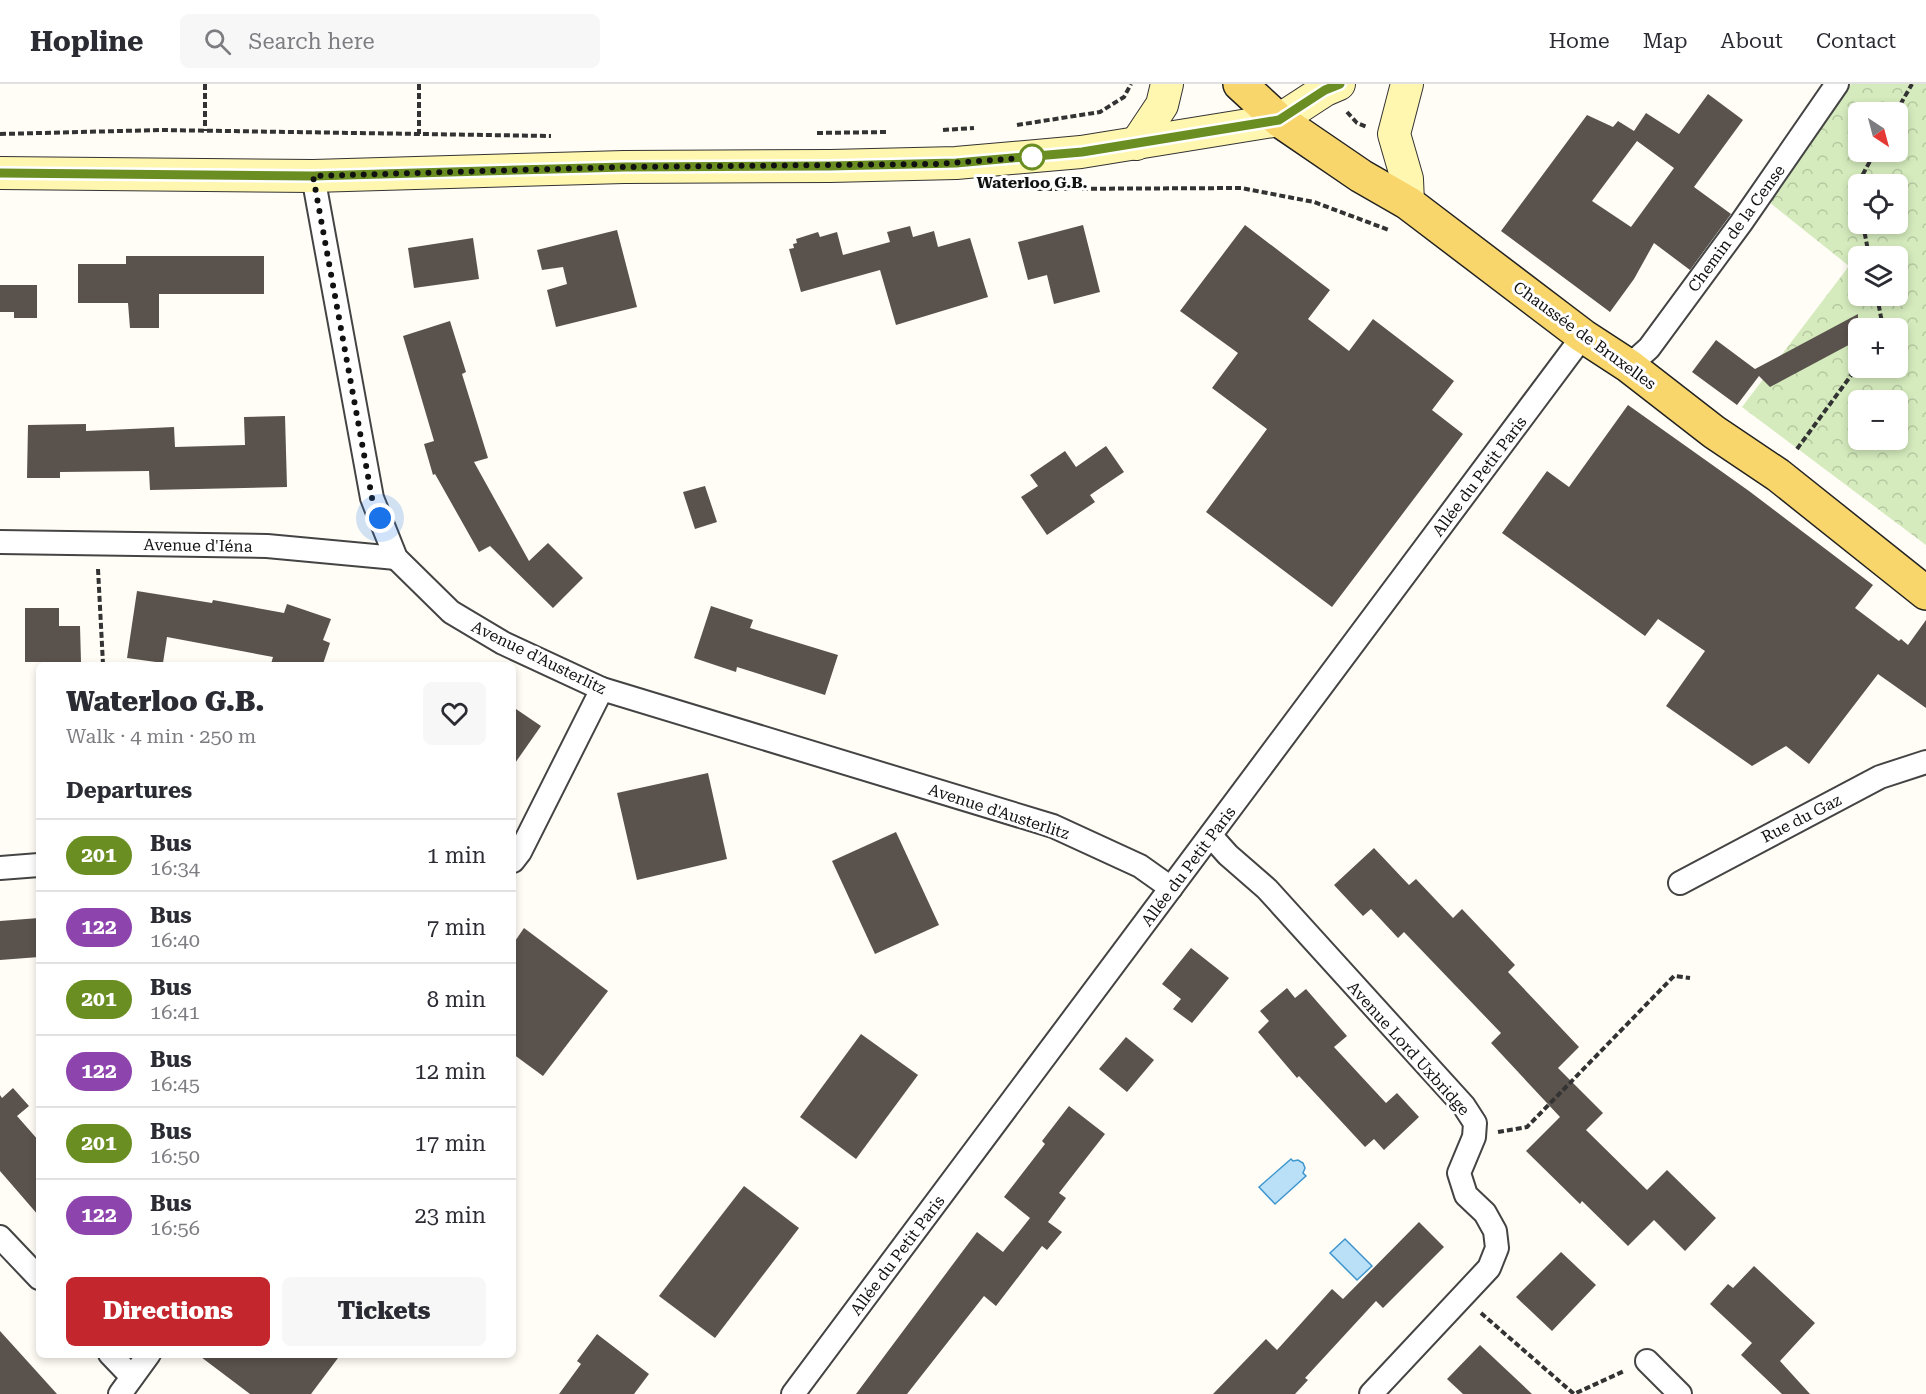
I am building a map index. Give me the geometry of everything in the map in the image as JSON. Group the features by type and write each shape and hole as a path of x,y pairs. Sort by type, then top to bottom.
{"main road":[{"path":"1136,144 1162,105 1167,84"},
{"name":"Chaussée de Bruxelles","path":"1240,84 1279,120 1361,176 1408,203 1582,336 1629,366 1714,432 1778,475 1926,593"},
{"path":"0,172 313,176 624,167 956,163 1082,152 1279,120 1325,90 1340,84"},
{"path":"1407,84 1394,134 1407,179 1408,203"}],"street":[{"name":"Chemin de la Cense","path":"1629,366 1656,339 1741,223 1837,84"},
{"name":"Avenue d'Austerlitz","path":"313,176 372,498 396,558 452,612 503,643 602,689 1053,826 1140,866 1171,888"},
{"name":"Allée du Petit Paris","path":"793,1394 1582,336"},
{"name":"Avenue d'Iéna","path":"0,542 267,546 396,558"},
{"path":"516,857 602,689"},
{"name":"Rue du Gaz","path":"1680,883 1880,777 1926,762"},
{"name":"Avenue Lord Uxbridge","path":"1211,836 1228,855 1266,889 1464,1106 1475,1123 1474,1137 1458,1173 1466,1195 1485,1214 1495,1231 1497,1248 1489,1268 1371,1394"},
{"path":"0,868 36,865"},
{"path":"0,1237 36,1275"},
{"path":"112,1358 126,1386 145,1358"},
{"path":"1647,1361 1680,1394"}],"path":[{"path":"205,84 205,131"},
{"path":"419,84 419,134"},
{"path":"1008,126 1100,112 1124,97 1131,84"},
{"path":"1902,102 1912,84"},
{"path":"931,131 975,128"},
{"path":"0,134 205,131 556,136"},
{"path":"813,133 896,131"},
{"path":"1027,189 1241,188 1314,202 1390,231"},
{"path":"1778,475 1849,378"},
{"path":"97,543 103,662"},
{"path":"1474,1137 1527,1127 1674,976 1690,978"},
{"path":"1461,1296 1574,1394 1647,1361"}],"green space":[{"path":"1851,84 1926,84 1926,545 1742,407 1848,267 1848,306 1908,306 1908,246 1848,246 1848,265 1769,202"}],"water":[{"path":"1291,1159 1303,1163 1305,1168 1303,1173 1306,1176 1275,1204 1259,1187"},
{"path":"1345,1239 1372,1266 1357,1280 1330,1253"}],"building":[{"path":"1708,94 1743,120 1694,187 1731,214 1690,270 1654,243 1634,279 1610,312 1501,231 1587,115 1613,127 1618,121 1634,131 1646,113 1679,134","holes":["1637,141 1674,168 1631,227 1592,201"]},
{"path":"1083,225 1100,292 1054,304 1047,275 1028,280 1018,242"},
{"path":"1245,225 1330,290 1308,319 1349,351 1373,319 1454,381 1432,410 1463,434 1332,607 1206,512 1267,429 1212,388 1238,353 1180,311"},
{"path":"910,226 913,237 934,231 938,247 970,238 988,297 896,325 880,270 801,292 789,249 794,248 793,244 797,243 796,239 818,232 820,237 837,232 843,255 890,242 887,232"},
{"path":"617,230 637,307 556,327 547,290 567,284 563,267 542,270 537,250"},
{"path":"473,238 479,279 414,288 408,248"},
{"path":"126,256 264,256 264,294 159,294 159,328 130,328 128,303 78,303 78,264 126,264"},
{"path":"0,285 37,285 37,318 14,318 14,312 0,312"},
{"path":"1848,319 1848,345 1770,387 1759,376 1737,405 1692,372 1716,340 1755,369"},
{"path":"450,321 466,372 462,374 488,458 474,462 529,561 548,543 583,578 553,608 490,546 479,552 435,474 433,475 424,444 434,441 403,336"},
{"path":"1628,405 1749,491 1873,585 1855,608 1899,641 1901,639 1908,645 1926,620 1926,708 1878,674 1809,764 1786,746 1752,766 1666,706 1705,651 1658,619 1645,636 1502,533 1547,471 1569,487"},
{"path":"285,416 287,487 150,490 149,471 60,472 60,478 27,478 28,425 86,424 86,431 174,427 175,447 245,445 244,417"},
{"path":"1106,446 1124,472 1090,495 1095,502 1047,535 1021,497 1038,486 1030,475 1065,451 1076,467"},
{"path":"705,486 717,522 695,529 683,492"},
{"path":"137,591 212,603 213,600 284,613 287,604 331,619 323,640 330,643 324,662 272,662 273,657 167,637 163,662 127,658"},
{"path":"711,606 753,620 750,628 838,655 825,695 737,667 736,672 694,658"},
{"path":"25,608 59,608 59,626 80,626 81,662 25,662"},
{"path":"516,709 541,726 516,762"},
{"path":"708,773 727,859 637,880 617,793"},
{"path":"896,832 939,925 875,954 832,861"},
{"path":"1374,848 1409,885 1416,879 1453,918 1462,909 1515,965 1508,972 1579,1047 1558,1068 1603,1113 1586,1130 1647,1190 1667,1170 1716,1218 1685,1251 1654,1220 1628,1246 1582,1201 1580,1204 1526,1151 1560,1117 1491,1043 1501,1033 1404,932 1398,938 1371,909 1363,916 1334,885"},
{"path":"36,918 36,957 0,960 0,921"},
{"path":"524,928 608,991 543,1076 516,1056 516,940"},
{"path":"1191,948 1229,978 1192,1023 1173,1009 1181,999 1162,984"},
{"path":"1287,988 1295,998 1306,989 1347,1036 1334,1047 1386,1103 1397,1093 1419,1117 1384,1150 1374,1139 1365,1147 1299,1076 1297,1078 1258,1032 1269,1021 1260,1011"},
{"path":"861,1034 918,1075 856,1159 800,1117"},
{"path":"1126,1037 1154,1060 1127,1092 1099,1069"},
{"path":"13,1088 29,1106 17,1116 36,1138 36,1213 0,1171 0,1095 2,1098"},
{"path":"1069,1106 1105,1134 1059,1193 1066,1198 1048,1222 1062,1232 1047,1250 1042,1246 996,1306 984,1296 907,1394 856,1394 977,1232 1003,1252 1030,1218 1004,1197 1045,1144 1042,1141"},
{"path":"744,1186 799,1228 715,1338 659,1296"},
{"path":"1419,1222 1444,1247 1383,1308 1376,1301 1305,1378 1308,1380 1295,1394 1213,1394 1266,1339 1277,1350 1332,1289 1343,1299"},
{"path":"1561,1252 1596,1285 1552,1331 1516,1297"},
{"path":"1754,1266 1815,1323 1780,1361 1810,1394 1782,1394 1741,1355 1752,1343 1710,1304 1728,1284 1733,1288"},
{"path":"0,1331 57,1394 0,1394"},
{"path":"597,1334 649,1374 634,1394 559,1394 581,1364 577,1361"},
{"path":"1480,1345 1532,1394 1463,1394 1447,1379"},
{"path":"202,1358 338,1358 311,1394 250,1394"}],"bus line":[{"name":"201","path":"0,173 313,176 624,167 956,163 1082,152 1279,120 1325,90 1340,84"}],"place":[{"name":"Waterloo G.B.","path":"1032,157"}],"route":[{"path":"380,518 372,498 313,176 624,167 935,164 1035,157 1032,157"}]}
